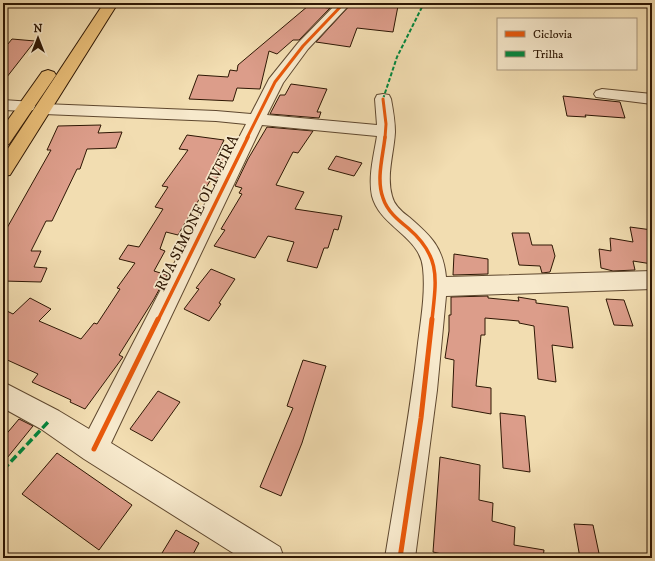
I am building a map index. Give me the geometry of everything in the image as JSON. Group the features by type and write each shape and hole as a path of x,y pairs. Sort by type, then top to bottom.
{"main road":[{"path":"3,140 97,3"},
{"path":"3,170 44,109 111,3"}],"street":[{"name":"RUA SIMONE OLIVEIRA","path":"94,449 275,82 303,46 344,3"},
{"path":"602,94 652,99"},
{"path":"383,99 386,131 381,173 381,188 385,203 395,216 426,246 433,260 434,287 428,365 400,558"},
{"path":"3,105 27,106"},
{"path":"44,109 258,118 386,131"},
{"path":"434,287 652,280"},
{"path":"3,394 50,420 269,558"}],"building":[{"path":"352,3 398,6 393,32 357,28 350,47 316,42"},
{"path":"308,6 330,8 299,40 293,40 277,54 269,51 260,89 237,88 233,101 189,99 198,75 228,77 230,70 237,71 238,65"},
{"path":"12,39 35,41 3,82 3,50"},
{"path":"291,84 327,89 317,112 321,112 319,118 270,114 280,95 285,95"},
{"path":"563,96 620,102 625,118 585,115 586,117 567,116"},
{"path":"101,125 98,133 122,132 116,148 87,149 80,169 77,169 52,221 46,221 31,251 41,251 34,267 47,268 41,282 3,281 3,235 51,150 47,150 58,126"},
{"path":"267,127 313,131 298,153 293,152 276,185 304,192 295,209 342,216 338,230 334,229 328,248 324,248 317,268 287,261 294,242 268,236 255,258 214,246 225,230 221,229 242,194 239,193 242,188 235,186 248,159"},
{"path":"187,135 224,140 217,155 228,156 215,182 210,181 178,235 166,232 160,249 165,251 154,271 167,275 154,299 119,355 123,357 85,409 70,402 71,400 32,382 38,374 3,358 3,309 13,314 30,298 51,309 39,321 81,339 94,323 97,324 120,289 117,288 135,263 119,259 128,245 139,247 163,209 155,207 168,187 162,186 188,150 179,149"},
{"path":"336,156 362,163 354,176 328,169"},
{"path":"630,227 652,230 652,264 633,261 635,270 613,271 601,268 599,249 611,251 610,238 633,242"},
{"path":"512,233 529,233 532,245 552,245 555,256 550,272 542,273 540,266 519,265"},
{"path":"454,254 488,259 488,274 453,275"},
{"path":"211,269 235,279 219,303 221,304 209,321 184,309 199,289 196,288"},
{"path":"488,296 488,298 519,301 518,297 536,300 536,303 568,307 573,348 552,345 556,382 538,379 534,326 519,323 519,321 485,318 485,335 481,335 476,386 491,388 491,414 452,407 454,360 445,358 449,331 449,315 451,315 451,297"},
{"path":"606,299 624,300 633,326 614,325"},
{"path":"303,360 326,366 302,443 281,496 260,487 293,408 287,406"},
{"path":"158,391 180,402 152,441 130,429"},
{"path":"500,413 525,416 530,472 503,468"},
{"path":"19,419 33,426 3,463 3,438"},
{"path":"57,453 132,505 99,550 22,494"},
{"path":"440,457 480,465 479,500 493,503 492,521 515,527 514,545 544,550 543,558 460,558 433,552"},
{"path":"574,524 593,525 600,558 580,558"},
{"path":"176,530 199,543 191,558 159,558"}],"marked path":[{"path":"383,99 397,57 424,3"},
{"path":"3,470 50,420"}],"cycle path":[{"path":"94,449 275,82 303,46 344,3"},
{"path":"383,99 386,132 380,178 382,196 385,204 396,218 425,244 433,261 435,277 434,306 425,390 400,558"}]}
